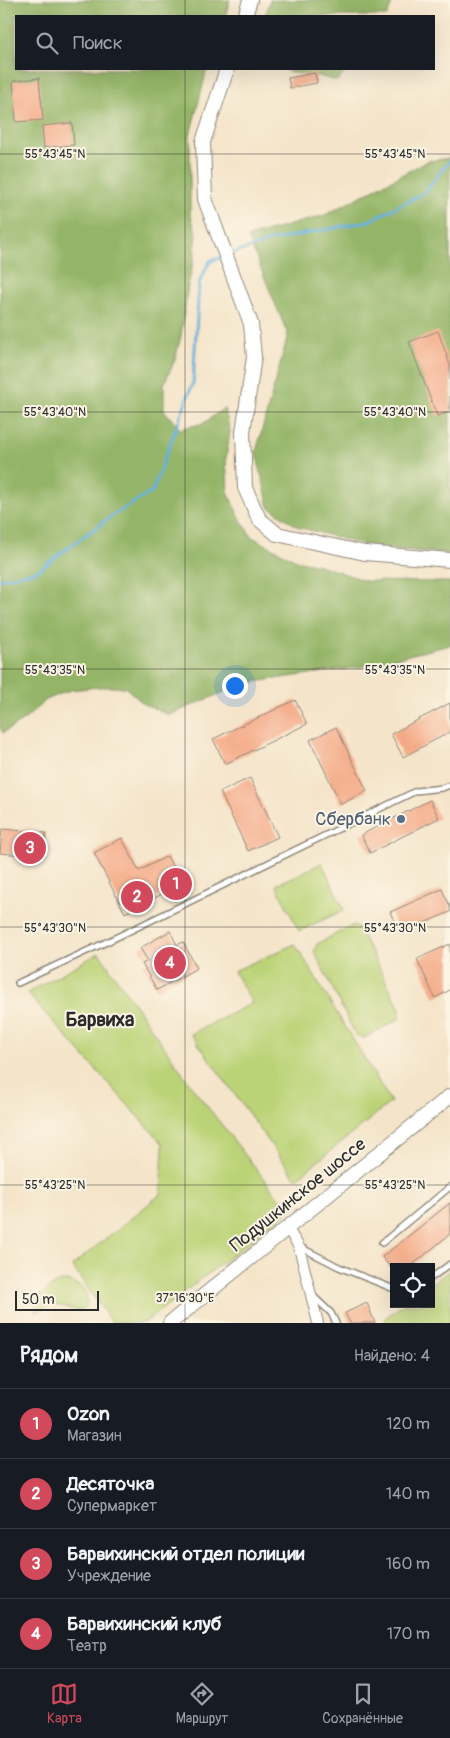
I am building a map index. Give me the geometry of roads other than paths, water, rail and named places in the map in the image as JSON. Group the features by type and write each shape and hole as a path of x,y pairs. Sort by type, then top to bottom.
{"main road":[{"path":"245,15 250,0"},
{"path":"227,70 203,142 205,199 251,324 254,356 243,432 245,488 258,519 277,534 366,553 450,560"},
{"name":"Подушкинское шоссе","path":"170,1323 450,1096"}],"street":[{"path":"287,1228 299,1247 318,1323"}],"lane":[{"path":"18,983 113,939 416,790 442,788 450,785"},
{"path":"382,1244 450,1187"},
{"path":"299,1247 339,1267 390,1287"},
{"path":"435,1275 450,1264"},
{"path":"311,1294 331,1312 336,1323"}],"waterway":[{"path":"229,255 269,241 369,221 424,193 450,160"},
{"path":"0,579 37,571 113,515 152,492 193,383 199,283 210,261 223,257"}],"place":[{"name":"Сбербанк","path":"401,819"},
{"name":"Барвихинский отдел полиции","path":"30,848"},
{"name":"Ozon","path":"176,884"},
{"name":"Десяточка","path":"137,897"},
{"name":"Барвихинский клуб","path":"170,963"}],"district":[{"name":"Барвиха","path":"100,1019"}]}
